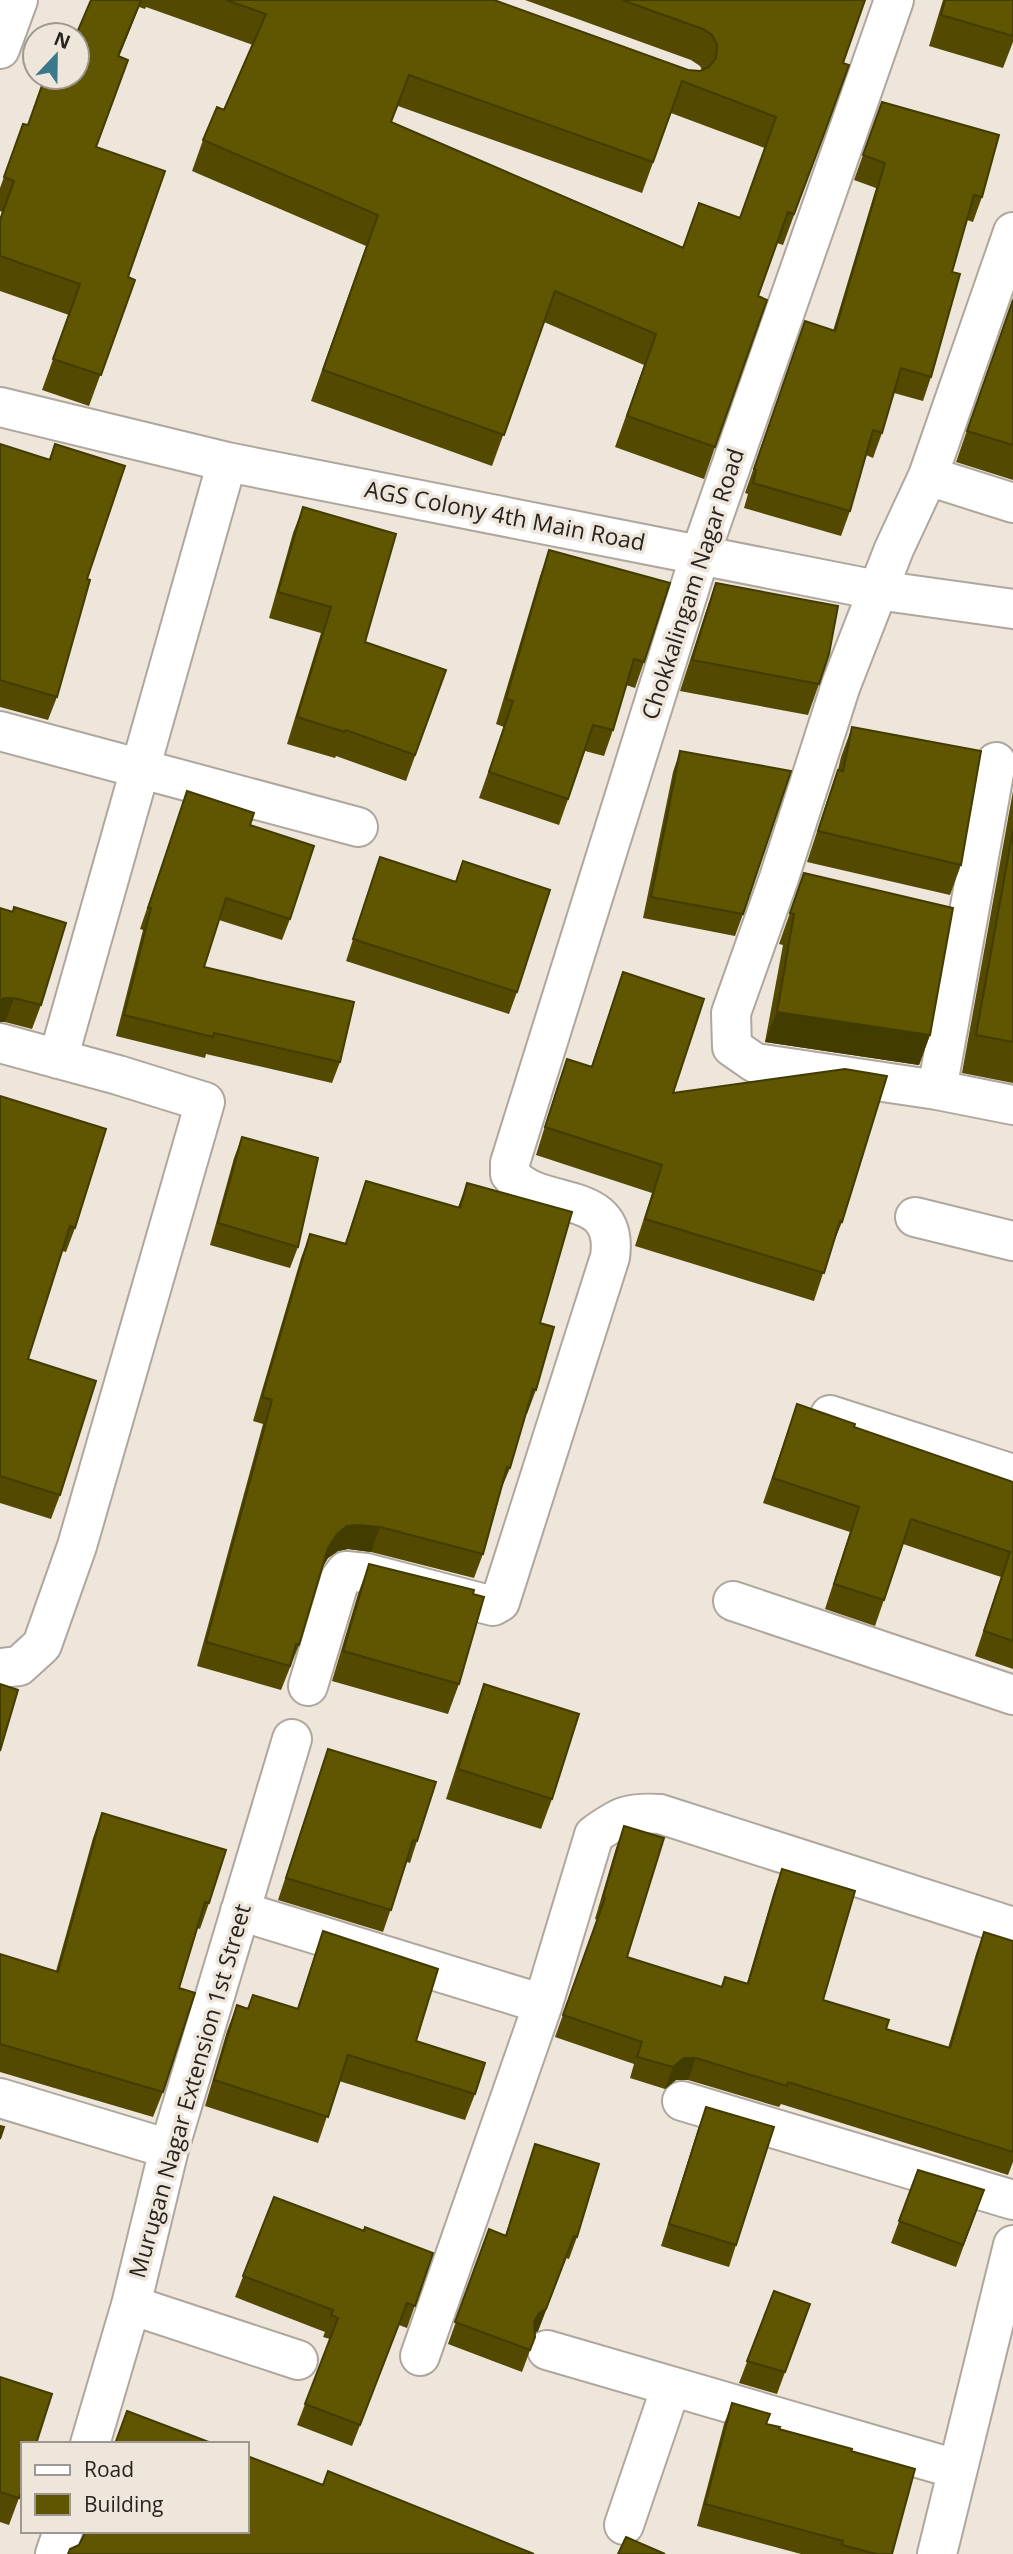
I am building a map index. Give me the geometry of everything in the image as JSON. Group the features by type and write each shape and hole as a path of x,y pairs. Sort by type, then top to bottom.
{"street":[{"path":"0,49 18,0"},
{"name":"Chokkalingam Nagar Road","path":"308,1686 340,1579 346,1571 366,1573 493,1606 500,1602 610,1257 612,1240 606,1225 594,1210 577,1202 526,1189 510,1174 513,1151 700,555 894,0"},
{"path":"1013,232 928,476 877,590 731,1013 732,1047 755,1063 937,1090 1013,1105"},
{"name":"AGS Colony 4th Main Road","path":"0,407 227,462 877,590 1013,609"},
{"path":"58,1059 227,462"},
{"path":"928,476 1013,503"},
{"path":"828,726 867,734"},
{"path":"0,731 358,827"},
{"path":"937,1090 954,918 1005,763 957,753"},
{"path":"779,878 819,887"},
{"path":"0,1043 205,1102 77,1546 46,1633 41,1645 19,1666 0,1668"},
{"path":"915,1217 1013,1241"},
{"path":"830,1415 1013,1474"},
{"path":"733,1601 1013,1696"},
{"name":"Murugan Nagar Extension 1st Street","path":"91,2442 131,2305 169,2149 292,1739"},
{"path":"420,2356 544,2004 594,1835 617,1818 634,1813 660,1814 1013,1927"},
{"path":"240,1911 544,2004"},
{"path":"0,2098 169,2149"},
{"path":"682,2101 1013,2200"},
{"path":"937,2554 957,2469 999,2360 1013,2245"},
{"path":"131,2305 298,2360"},
{"path":"547,2350 957,2469"},
{"path":"624,2525 671,2387"},
{"path":"55,2554 62,2533"}],"building":[{"path":"91,0 141,0 118,56 128,60 96,147 165,171 128,277 135,280 101,375 53,359 80,284 0,256 0,220 14,181 4,177 23,124 28,125 40,91 91,91 91,21 82,21"},
{"path":"226,0 494,0 688,70 700,71 709,67 716,58 717,45 712,35 703,29 622,0 865,0 843,63 849,65 794,214 788,212 758,296 767,300 715,447 627,416 656,334 555,291 504,435 323,370 378,215 203,140 217,107 224,110 266,14","holes":["409,75 653,162 682,81 776,117 740,218 699,203 683,248 391,122"]},
{"path":"945,0 1013,0 1013,36 941,15"},
{"path":"882,102 999,135 982,197 974,195 952,272 960,274 931,377 901,368 882,433 873,430 850,511 753,483 754,469 805,321 835,331 885,163 863,155"},
{"path":"1013,300 1013,445 967,431"},
{"path":"0,444 50,460 55,444 125,466 87,579 90,580 57,697 0,680"},
{"path":"303,507 396,534 365,642 446,670 415,755 346,730 345,732 297,717 331,607 278,592"},
{"path":"549,550 670,583 644,662 634,659 613,730 593,725 568,799 489,772 513,701 506,699"},
{"path":"716,583 838,606 829,654 819,684 692,660"},
{"path":"852,727 981,751 961,865 818,831 838,770 843,771"},
{"path":"680,751 791,771 743,914 651,897"},
{"path":"187,791 254,813 250,825 314,846 290,919 226,898 204,967 354,1002 340,1062 214,1033 213,1037 124,1015 151,908 148,908"},
{"path":"1013,830 1013,1042 976,1035"},
{"path":"380,857 456,882 463,861 550,890 517,992 353,939"},
{"path":"804,873 953,908 930,1035 777,1012 794,914 790,913"},
{"path":"14,907 66,923 41,1005 14,998 0,1000 0,908 13,912"},
{"path":"623,972 704,999 673,1093 845,1069 887,1076 824,1273 645,1219 662,1165 545,1127 567,1059 592,1067"},
{"path":"0,1096 106,1129 75,1228 70,1226 28,1359 96,1381 60,1495 0,1476"},
{"path":"242,1137 318,1158 298,1247 218,1223"},
{"path":"366,1181 460,1208 467,1183 572,1212 540,1323 554,1327 510,1468 507,1467 483,1554 380,1527 347,1526 337,1534 328,1548 299,1645 296,1644 290,1666 206,1642 272,1400 262,1397 310,1234 346,1244"},
{"path":"797,1404 855,1424 854,1427 1013,1482 1013,1641 984,1631 1010,1552 911,1519 884,1600 834,1584 859,1507 773,1478"},
{"path":"369,1564 474,1590 473,1594 484,1597 459,1684 343,1651"},
{"path":"0,1684 18,1690 0,1751"},
{"path":"484,1684 579,1714 552,1799 458,1769"},
{"path":"328,1749 436,1782 417,1841 413,1840 391,1910 286,1878"},
{"path":"102,1813 226,1850 209,1903 205,1902 179,1988 195,1993 163,2092 0,2044 0,1954 58,1972"},
{"path":"624,1826 664,1838 627,1957 722,1987 725,1977 748,1984 782,1869 855,1891 823,2000 889,2020 886,2029 950,2048 984,1932 1013,1941 1013,2152 788,2082 787,2086 696,2058 684,2058 673,2067 637,2057 642,2042 563,2015 605,1898 603,1897"},
{"path":"323,1931 438,1969 416,2041 485,2063 475,2094 348,2055 328,2117 214,2080 237,2005 248,2009 253,1995 298,2009"},
{"path":"706,2107 774,2127 736,2245 669,2224"},
{"path":"535,2144 599,2164 577,2237 574,2236 546,2309 539,2313 534,2322 535,2337 530,2350 455,2322 489,2229 506,2236"},
{"path":"918,2170 984,2190 963,2245 899,2221"},
{"path":"274,2197 364,2231 365,2227 433,2253 415,2306 407,2303 360,2425 305,2404 338,2318 331,2315 333,2310 243,2276"},
{"path":"774,2291 810,2304 785,2372 747,2361"},
{"path":"0,2377 52,2394 37,2442 21,2442 19,2498 0,2492"},
{"path":"732,2403 770,2414 766,2424 780,2427 779,2429 915,2469 892,2554 876,2554 842,2545 843,2541 705,2504"},
{"path":"127,2411 209,2442 116,2442"},
{"path":"248,2456 323,2485 328,2471 534,2554 68,2554 70,2549 79,2545 85,2533 248,2533"},
{"path":"626,2537 665,2554 618,2554"}]}
